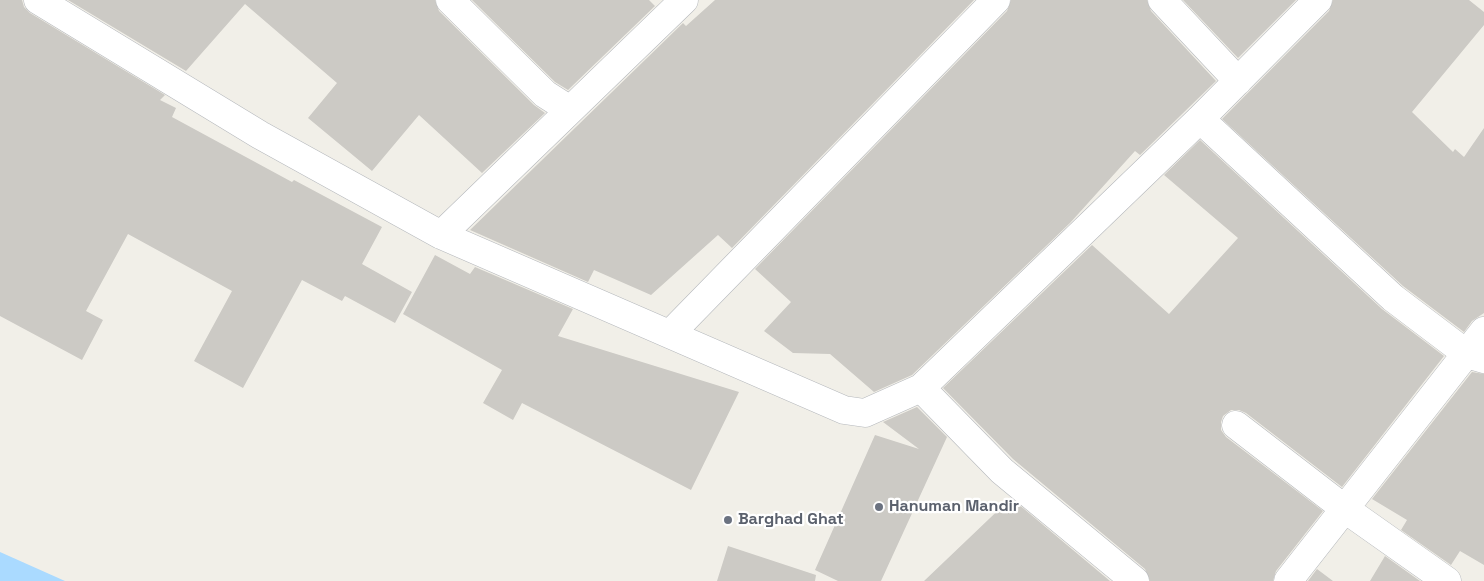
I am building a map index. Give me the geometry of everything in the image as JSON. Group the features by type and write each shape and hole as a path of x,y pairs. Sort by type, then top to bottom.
{"street":[{"path":"38,0 260,135 441,235 844,410 865,413 921,388 1200,119 1318,0"},
{"path":"450,0 545,94 570,110"},
{"path":"441,235 684,0"},
{"path":"670,334 996,0"},
{"path":"1162,0 1238,81"},
{"path":"1200,119 1393,298 1475,357"},
{"path":"1288,581 1345,509 1475,357 1484,331"},
{"path":"921,388 1002,470 1135,581"},
{"path":"1236,425 1345,509 1447,581"}],"water":[{"path":"0,552 65,581 0,581"}],"building":[{"path":"0,0 22,0 24,7 30,13 165,95 160,100 176,108 172,117 292,182 294,180 382,227 362,264 412,292 395,323 345,296 342,301 302,280 243,388 194,361 232,291 128,234 86,311 103,320 82,360 0,316"},
{"path":"68,0 435,0 439,11 534,105 545,113 482,173 419,115 372,171 308,118 337,83 245,4 186,71"},
{"path":"472,0 649,0 655,6 568,90 555,82"},
{"path":"715,0 974,0 732,248 718,235 651,295 594,270 588,282 470,230 683,23 686,26"},
{"path":"1011,0 1147,0 1151,11 1216,81 1140,155 1135,151 1070,223 912,375 874,392 830,354 793,353 764,331 791,302 755,269 1007,11"},
{"path":"1183,0 1296,0 1238,58"},
{"path":"1333,0 1469,0 1484,12 1484,25 1412,112 1453,152 1455,149 1464,157 1484,128 1484,313 1472,321 1464,332 1403,286 1222,119 1329,11"},
{"path":"1200,140 1382,309 1444,356 1342,487 1246,413 1239,410 1231,410 1223,416 1221,430 1226,437 1323,511 1276,571 1273,581 1150,581 1145,569 1013,459 943,388 1092,245 1169,314 1238,238 1164,175"},
{"path":"435,255 470,274 475,267 573,309 558,336 739,392 691,490 522,403 513,420 483,403 502,370 403,314"},
{"path":"1472,372 1484,374 1484,565 1460,551 1451,565 1401,530 1407,520 1372,499"},
{"name":"Hanuman Mandir","path":"917,407 947,437 881,581 838,581 815,570 875,435 919,449 883,422"},
{"path":"1011,498 1110,581 924,581"},
{"path":"728,546 816,575 815,581 717,581"},
{"path":"1385,556 1420,581 1370,581"},
{"path":"1317,569 1333,581 1308,581"}],"place":[{"name":"Hanuman Mandir","path":"879,507"},
{"name":"Barghad Ghat","path":"728,520"}]}
